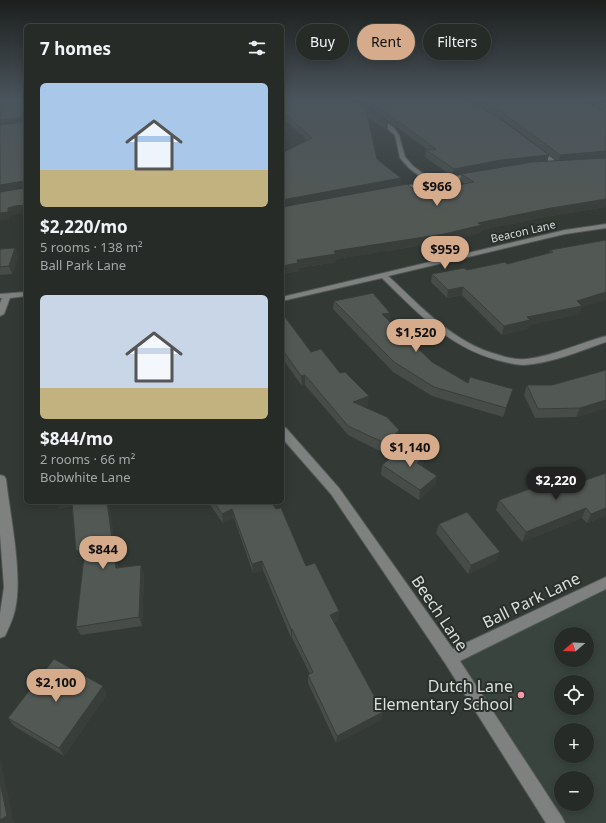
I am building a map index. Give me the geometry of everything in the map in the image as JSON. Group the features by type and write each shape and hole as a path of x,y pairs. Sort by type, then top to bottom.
{"street":[{"path":"398,137 402,157 411,167 432,183"},
{"path":"533,146 553,165 563,164"},
{"path":"394,190 477,174"},
{"name":"Beacon Lane","path":"284,298 565,232 606,226"},
{"path":"383,275 448,336 470,349 488,357 514,362 529,362 606,339"},
{"path":"0,314 3,296 24,294"},
{"name":"Beech Lane","path":"284,433 335,491 450,658 556,823"},
{"path":"0,479 10,576 10,602 6,621 0,631"},
{"name":"Ball Park Lane","path":"450,658 606,583"}],"shaded area":[{"name":"Dutch Lane Elementary School","path":"606,589 606,823 566,823 558,811 594,811 594,771 554,771 554,805 458,659"}],"building":[{"path":"0,137 24,137 24,181 0,185"},
{"path":"372,137 377,159 401,178 284,200 284,152 312,138"},
{"path":"420,137 525,137 549,155 501,160 454,169 426,150 436,149"},
{"path":"536,137 606,137 606,151 560,155"},
{"path":"606,158 606,199 546,209 478,223 482,225 444,234 334,251 336,254 297,260 298,263 284,266 284,207 407,184 416,191 427,189 428,191 474,182 461,174 532,162"},
{"path":"24,188 24,205 8,208 8,212 0,213 0,192"},
{"path":"606,240 606,292 577,301 582,306 527,317 530,320 504,326 463,287 448,290 432,274 464,268 467,270 505,262 507,264 553,252 550,250"},
{"path":"15,248 9,266 0,267 0,249"},
{"path":"373,293 390,313 382,314 432,362 468,383 470,377 513,389 506,408 434,387 394,362 334,301"},
{"path":"284,316 311,352 321,349 340,373 345,372 369,396 353,402 387,417 399,430 387,444 348,426 305,375 301,376 284,352"},
{"path":"606,370 606,400 580,408 538,409 527,385 552,385"},
{"path":"406,445 424,457 417,463 437,476 420,490 382,465"},
{"path":"606,473 606,508 591,514 586,508 526,532 499,500 566,476 575,484"},
{"path":"72,504 107,504 116,568 141,565 139,617 76,627 85,548 76,551"},
{"path":"215,504 272,504 276,509 281,508 306,566 315,563 339,611 330,615 383,712 337,736 308,675 313,672 291,629 262,561 252,564 232,509 222,514"},
{"path":"467,512 500,552 471,565 439,524"},
{"path":"54,659 103,686 59,748 8,718"},
{"path":"0,782 7,816 0,820"}],"place":[{"name":"Dutch Lane Elementary School","path":"521,695"}]}
